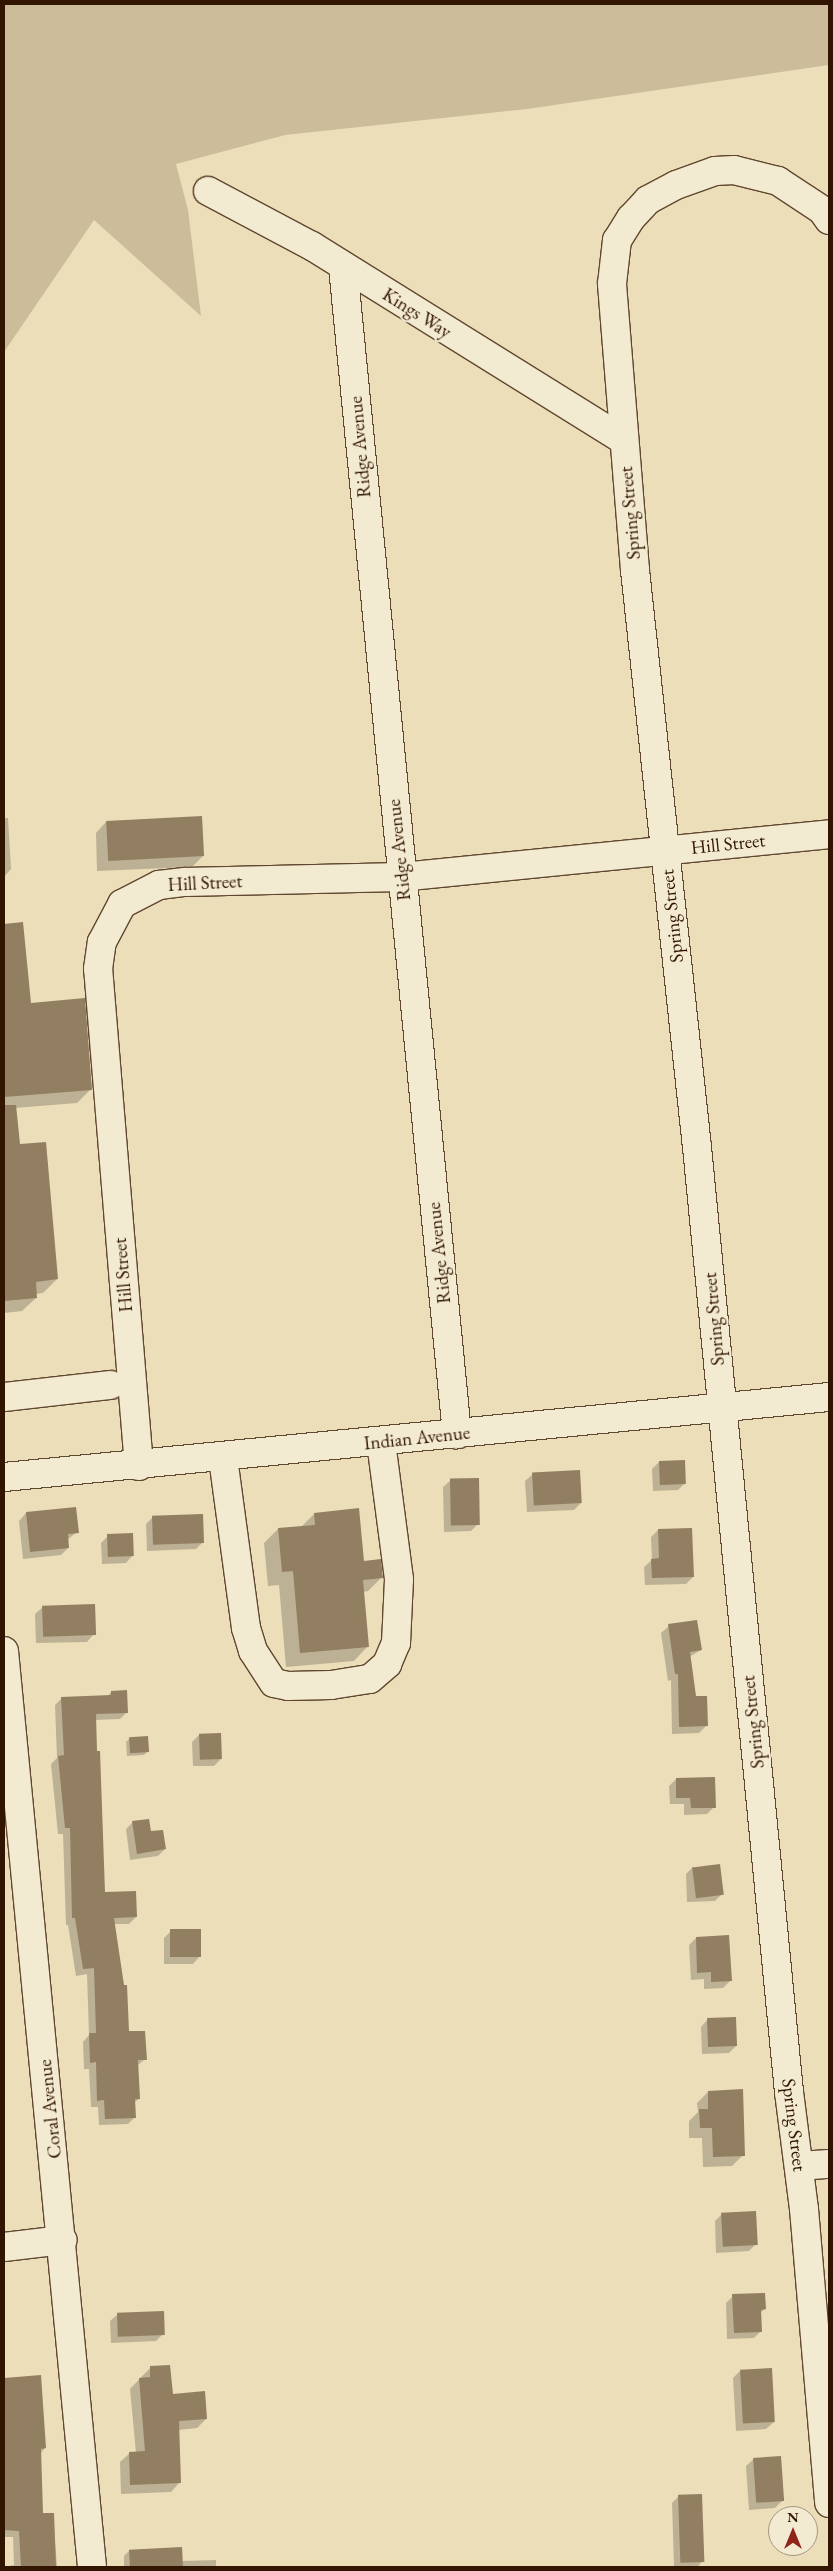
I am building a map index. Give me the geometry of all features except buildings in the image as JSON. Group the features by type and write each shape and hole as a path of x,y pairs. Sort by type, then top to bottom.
{"street":[{"name":"Spring Street","path":"829,220 822,210 799,192 754,174 734,170 697,177 648,200 631,218 617,240 612,284 624,440 799,2166 829,2503"},
{"name":"Kings Way","path":"208,191 312,246 624,440"},
{"name":"Ridge Avenue","path":"343,267 401,877 457,1434"},
{"name":"Hill Street","path":"139,1466 98,969 102,942 110,921 122,904 159,885 401,877 829,834"},
{"path":"4,1397 110,1384"},
{"name":"Indian Avenue","path":"4,1477 222,1458 829,1397"},
{"path":"222,1458 246,1628 253,1651 274,1682 288,1686 330,1685 370,1679 387,1664 396,1643 399,1579 381,1442"},
{"name":"Coral Avenue","path":"4,1651 63,2240 92,2567"},
{"path":"799,2166 829,2164"},
{"path":"4,2247 63,2240"}],"shaded area":[{"path":"4,4 829,4 829,65 527,109 285,135 176,164 188,210 201,316 94,220 4,352"}]}
